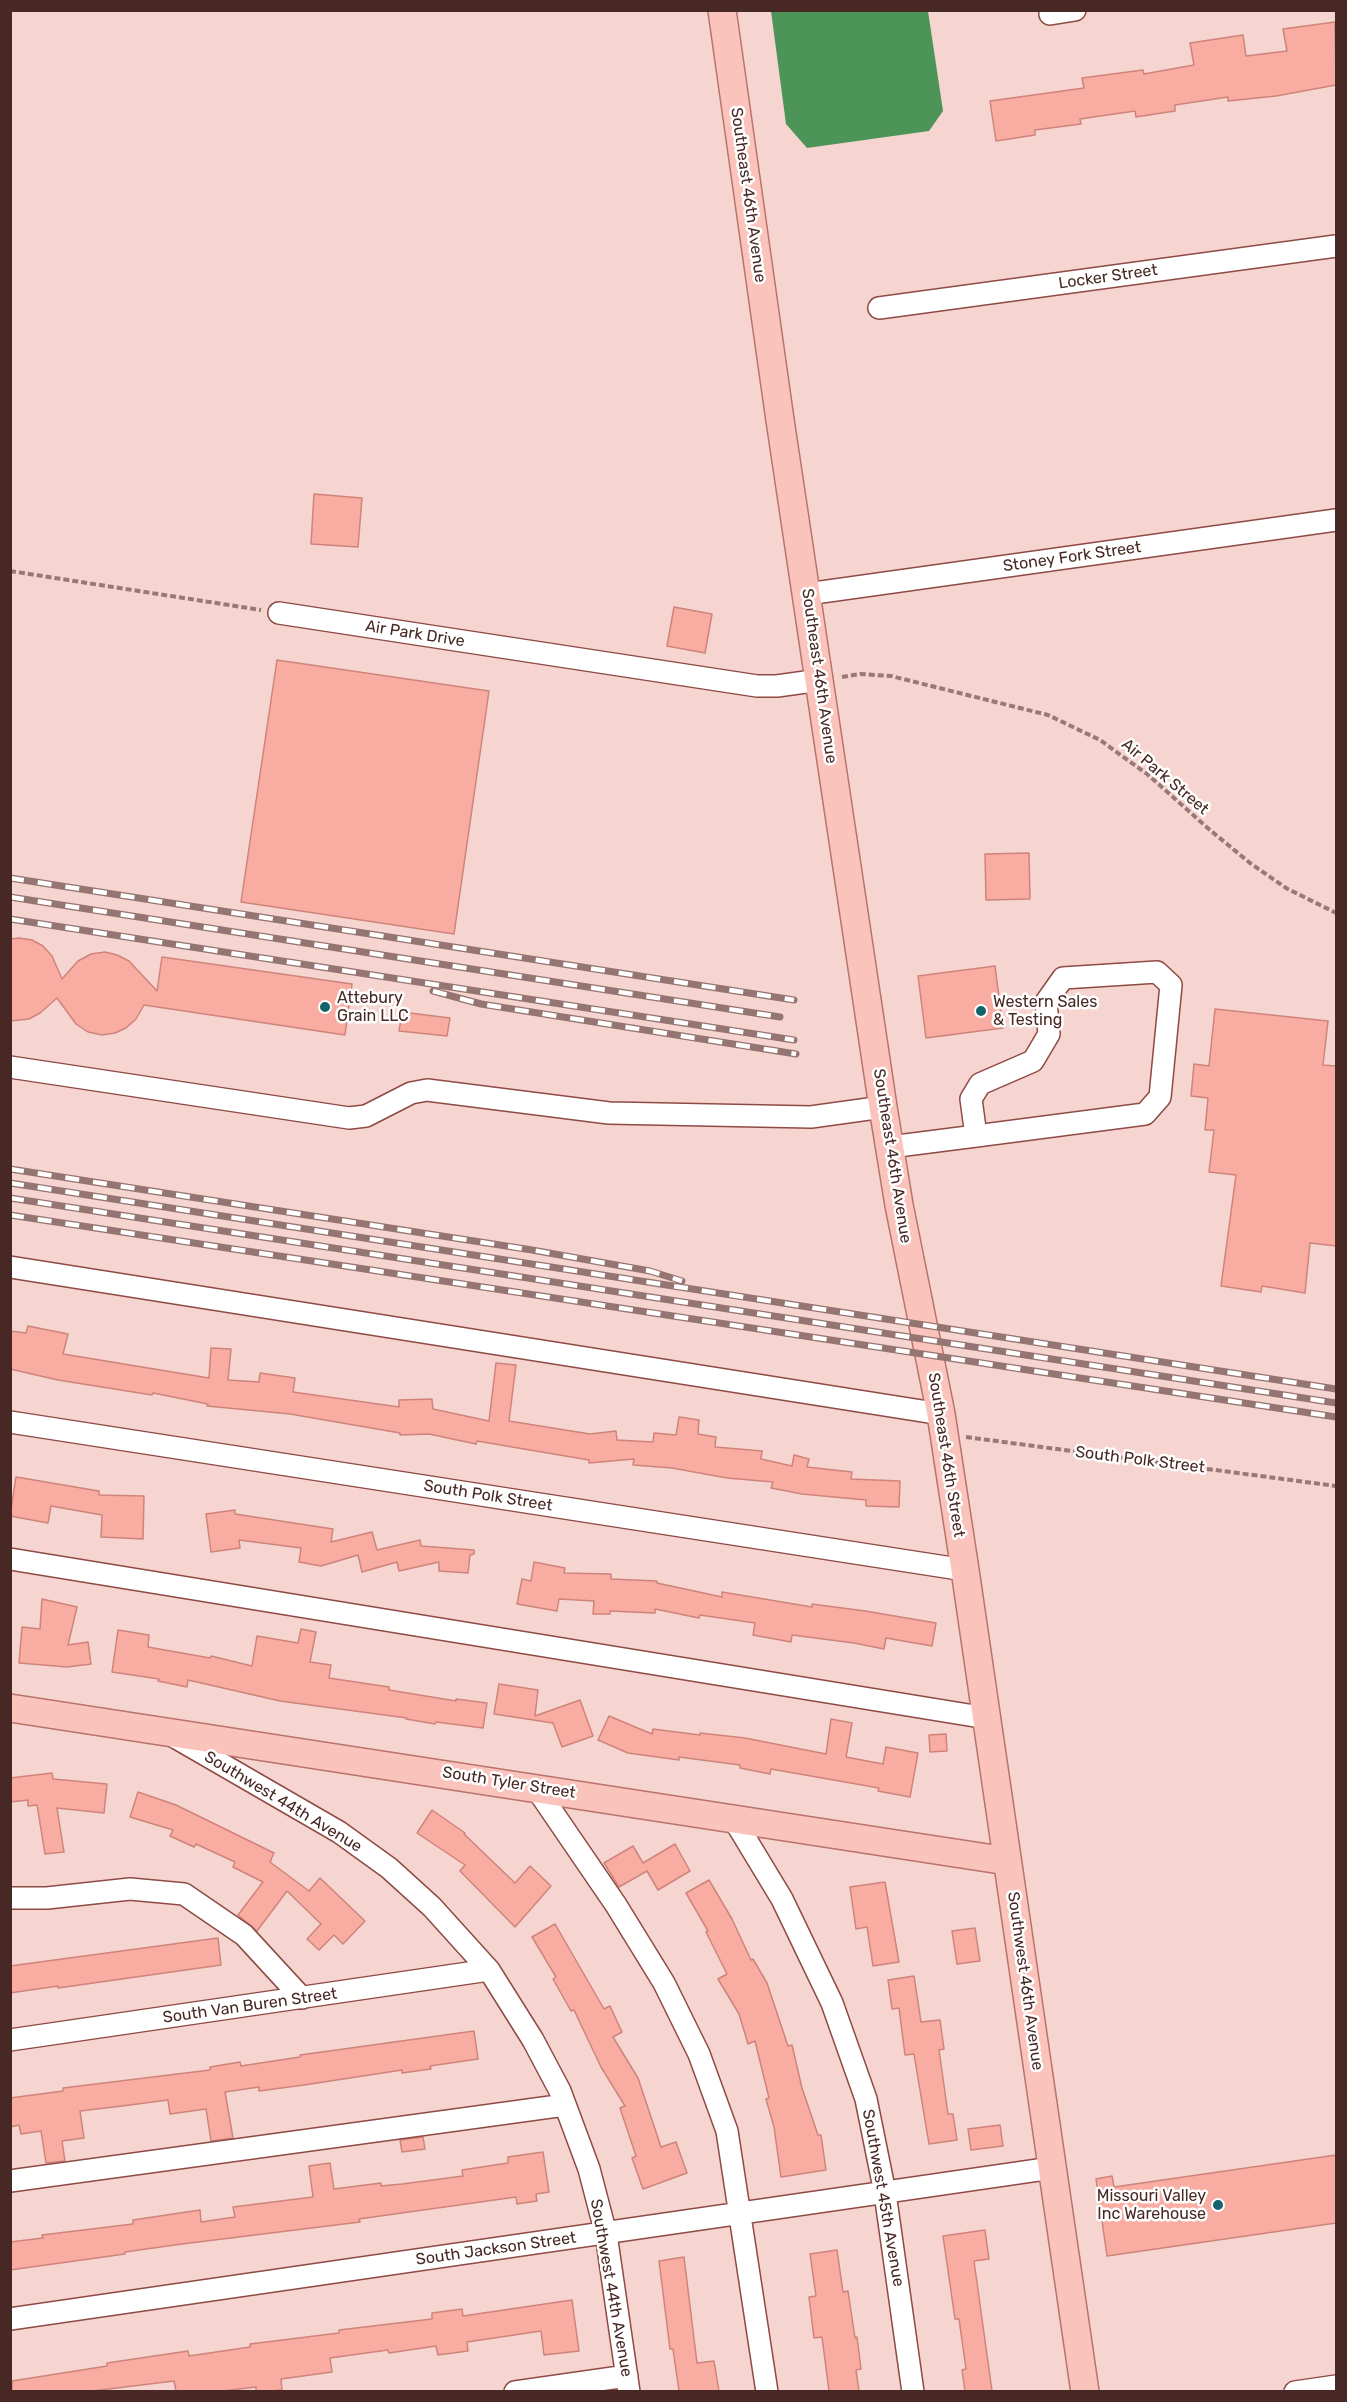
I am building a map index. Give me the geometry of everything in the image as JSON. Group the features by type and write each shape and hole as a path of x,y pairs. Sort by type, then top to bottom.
{"main road":[{"name":"Southeast 46th Avenue","path":"722,10 883,1107 899,1205 926,1340"},
{"name":"Southeast 46th Street","path":"926,1340 943,1424 965,1570"},
{"name":"Southwest 46th Avenue","path":"965,1570 1085,2391"},
{"name":"South Tyler Street","path":"10,1708 1007,1861"}],"street":[{"path":"1050,14 1074,10"},
{"name":"Locker Street","path":"879,308 1336,246"},
{"name":"Stoney Fork Street","path":"807,594 1336,520"},
{"name":"Air Park Drive","path":"279,613 757,686 777,686 820,680"},
{"path":"890,1147 976,1136 1145,1114 1160,1097 1171,985 1157,972 1063,978 1046,1002 1049,1034 1033,1060 980,1084 971,1099 976,1136"},
{"path":"10,1067 349,1118 366,1116 411,1093 427,1090 609,1113 811,1117 883,1107"},
{"path":"10,1267 943,1424"},
{"name":"South Polk Street","path":"10,1422 965,1570"},
{"path":"10,1559 987,1718"},
{"name":"Southwest 44th Avenue","path":"162,1730 339,1832 380,1862 432,1907 489,1971 533,2040 565,2105 589,2169 606,2234 628,2384"},
{"path":"536,1788 616,1905 664,1983 699,2054 727,2131 742,2214 767,2391"},
{"name":"Southwest 45th Avenue","path":"733,1818 782,1899 832,2003 866,2099 885,2193 913,2391"},
{"path":"10,1898 47,1898 130,1889 184,1894 244,1935 302,1998"},
{"name":"South Van Buren Street","path":"10,2040 489,1971"},
{"path":"10,2181 565,2105"},
{"name":"South Jackson Street","path":"10,2319 1053,2168"},
{"path":"515,2391 628,2384"},
{"path":"1295,2391 1336,2386"}],"path":[{"path":"10,571 279,613"},
{"name":"Air Park Street","path":"820,680 860,674 891,676 1048,716 1100,741 1147,774 1250,863 1286,888 1336,913"},
{"name":"South Polk Street","path":"943,1424 1336,1486"}],"shaded area":[{"path":"771,11 928,11 943,111 929,131 807,148 786,124"}],"building":[{"path":"1335,22 1336,85 1276,96 1228,101 1228,97 1175,105 1175,111 1136,117 1135,111 1080,119 1081,124 1035,130 1035,135 996,141 990,101 1084,88 1082,78 1143,70 1144,74 1194,65 1190,43 1243,35 1246,56 1287,51 1283,29"},
{"path":"314,494 362,498 358,547 311,544"},
{"path":"674,607 712,614 705,653 667,646"},
{"path":"277,660 489,691 454,934 241,902"},
{"path":"1029,853 1030,899 986,900 985,854"},
{"path":"10,939 32,940 43,946 52,956 62,979 78,961 91,954 105,952 129,961 157,991 162,957 352,984 345,1035 144,1005 136,1019 126,1028 102,1035 88,1032 76,1024 57,998 40,1013 29,1019 10,1021"},
{"path":"995,966 1003,1028 926,1038 918,976"},
{"path":"1215,1009 1328,1021 1323,1065 1336,1066 1336,1246 1310,1243 1305,1293 1262,1286 1261,1292 1221,1286 1236,1175 1209,1172 1214,1130 1205,1130 1208,1098 1191,1096 1194,1064 1209,1066"},
{"path":"402,1012 450,1018 447,1036 399,1031"},
{"path":"28,1326 68,1334 63,1354 209,1378 211,1348 231,1349 228,1380 259,1382 260,1373 295,1378 293,1392 399,1407 399,1400 432,1399 433,1409 489,1421 496,1363 516,1365 509,1421 590,1434 616,1431 617,1440 653,1442 654,1433 676,1435 679,1417 699,1420 698,1434 716,1437 715,1447 762,1451 761,1459 792,1466 794,1455 809,1459 807,1467 852,1472 851,1479 900,1481 899,1507 866,1506 866,1500 802,1494 771,1488 773,1482 633,1465 634,1459 589,1463 589,1460 477,1441 476,1444 429,1434 400,1435 400,1433 290,1414 207,1406 208,1404 153,1393 152,1395 58,1380 10,1369 10,1331 26,1333"},
{"path":"16,1477 99,1491 99,1495 144,1496 143,1539 101,1537 102,1515 51,1506 48,1523 10,1516"},
{"path":"235,1510 235,1514 333,1529 331,1542 372,1532 377,1550 420,1540 421,1546 474,1550 474,1554 470,1555 468,1573 439,1571 439,1562 399,1571 397,1562 362,1572 358,1555 321,1566 299,1562 301,1548 239,1540 240,1548 211,1552 206,1514"},
{"path":"534,1562 565,1568 564,1573 611,1574 611,1579 657,1581 657,1583 722,1597 722,1592 812,1607 812,1604 936,1623 932,1646 886,1638 884,1649 792,1635 791,1642 753,1635 755,1623 700,1615 699,1618 655,1609 655,1613 610,1611 610,1614 593,1614 594,1601 559,1599 557,1611 517,1604 522,1579 531,1581"},
{"path":"42,1599 77,1607 68,1645 88,1642 91,1664 67,1667 19,1663 22,1627 40,1629"},
{"path":"301,1629 316,1632 310,1662 331,1665 329,1678 389,1687 389,1690 456,1701 456,1699 487,1703 483,1728 436,1722 435,1724 407,1718 280,1701 188,1680 187,1687 158,1681 159,1679 112,1672 118,1630 149,1635 148,1647 210,1658 211,1656 252,1666 257,1636 298,1643"},
{"path":"499,1684 538,1690 535,1716 580,1700 593,1736 562,1747 553,1723 494,1714"},
{"path":"609,1716 652,1734 653,1729 745,1738 826,1754 831,1719 852,1723 846,1757 883,1764 886,1747 918,1753 910,1797 878,1791 879,1788 771,1769 770,1774 740,1768 740,1765 628,1753 598,1740"},
{"path":"946,1734 947,1751 930,1752 929,1735"},
{"path":"52,1773 53,1779 107,1784 104,1813 57,1808 64,1852 45,1854 37,1805 28,1806 28,1800 10,1802 10,1778"},
{"path":"138,1792 176,1805 274,1853 270,1862 309,1891 320,1878 365,1921 343,1944 334,1935 319,1950 307,1939 321,1924 287,1891 257,1931 238,1915 263,1882 233,1867 235,1862 196,1844 194,1847 170,1836 173,1830 130,1817"},
{"path":"432,1810 465,1833 515,1883 530,1866 551,1886 515,1927 460,1871 465,1865 417,1833"},
{"path":"675,1844 690,1871 658,1890 647,1871 619,1887 604,1863 633,1846 643,1863"},
{"path":"709,1880 732,1919 751,1960 753,1959 767,1983 788,2046 792,2045 802,2088 818,2135 821,2135 826,2170 781,2177 774,2127 766,2099 769,2098 755,2041 748,2044 739,2014 718,1979 727,1974 706,1932 708,1931 686,1893"},
{"path":"885,1882 899,1962 873,1966 867,1927 856,1929 850,1887"},
{"path":"555,1924 604,2009 610,2006 622,2032 613,2037 638,2078 661,2147 676,2142 687,2173 643,2189 632,2158 636,2156 620,2108 625,2106 601,2067 574,2010 571,2011 553,1979 556,1977 532,1937"},
{"path":"975,1928 980,1961 957,1964 952,1931"},
{"path":"218,1938 221,1965 10,1993 10,1966"},
{"path":"914,1976 921,2022 940,2020 944,2049 939,2050 948,2114 953,2114 957,2140 929,2144 914,2054 905,2055 899,2008 892,2009 888,1980"},
{"path":"474,2031 478,2059 430,2066 431,2069 402,2073 402,2070 259,2091 259,2087 225,2092 233,2138 211,2141 206,2109 170,2114 168,2100 80,2111 84,2138 62,2141 65,2161 46,2163 41,2131 21,2134 19,2125 10,2127 10,2098 63,2091 63,2088 210,2070 210,2067 240,2062 241,2066 300,2057 300,2055"},
{"path":"1000,2125 1003,2146 971,2150 968,2129"},
{"path":"423,2137 425,2149 402,2152 400,2140"},
{"path":"543,2152 549,2192 536,2194 537,2201 517,2204 516,2197 359,2219 360,2222 182,2244 10,2270 10,2242 43,2238 42,2235 133,2224 133,2220 200,2210 201,2222 235,2217 233,2207 313,2197 309,2166 330,2163 334,2189 381,2183 381,2186 402,2184 463,2176 462,2170 508,2163 508,2157"},
{"name":"Missouri Valley Inc Warehouse","path":"1336,2155 1336,2223 1107,2256 1096,2179 1112,2176 1114,2187"},
{"path":"985,2230 989,2259 974,2261 992,2391 965,2391 962,2370 966,2369 959,2319 955,2319 943,2236"},
{"path":"837,2250 843,2292 848,2291 855,2338 857,2337 861,2369 856,2370 859,2391 829,2391 822,2337 814,2338 809,2297 816,2296 810,2254"},
{"path":"684,2257 697,2363 714,2361 719,2391 679,2391 673,2349 670,2349 659,2261"},
{"path":"572,2300 579,2351 544,2355 541,2331 467,2342 468,2351 438,2355 436,2346 330,2358 332,2372 281,2379 282,2390 256,2391 256,2387 223,2391 176,2391 174,2381 92,2391 12,2391 12,2381 107,2366 107,2363 188,2351 189,2356 250,2347 250,2344 339,2333 339,2330 432,2319 432,2313 462,2309 463,2316"}],"railway":[{"path":"10,878 794,1000"},
{"path":"10,897 780,1017"},
{"path":"10,919 794,1040"},
{"path":"433,991 481,1004 796,1054"},
{"path":"10,1169 532,1250 650,1271 682,1281"},
{"path":"10,1183 1336,1389"},
{"path":"10,1198 1336,1403"},
{"path":"10,1215 1336,1417"}],"place":[{"name":"Attebury Grain LLC","path":"325,1007"},
{"name":"Western Sales & Testing","path":"981,1011"},
{"name":"Missouri Valley Inc Warehouse","path":"1218,2205"}]}
